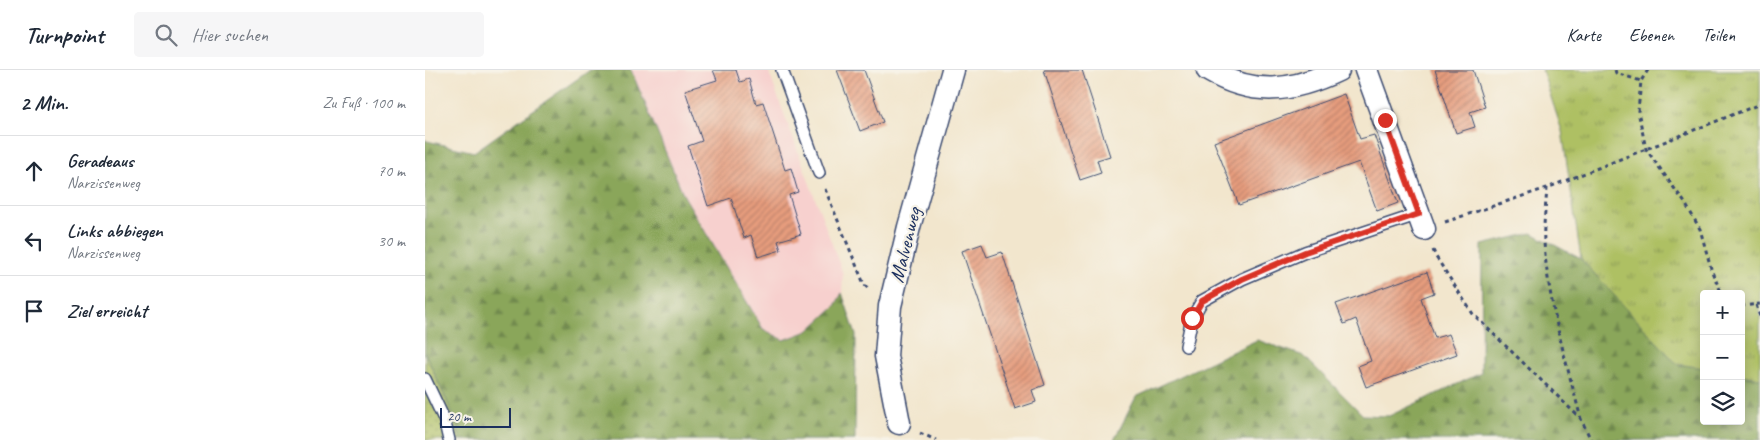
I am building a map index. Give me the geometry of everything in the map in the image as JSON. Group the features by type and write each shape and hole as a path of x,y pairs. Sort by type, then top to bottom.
{"street":[{"name":"Malvenweg","path":"899,423 886,356 890,306 912,217 953,70"},
{"path":"1208,70 1227,81 1255,88 1283,88 1316,80 1338,70"},
{"path":"1366,70 1422,222"}],"lane":[{"path":"782,70 819,173"},
{"path":"1186,346 1192,318 1202,301 1242,279 1305,252 1422,222"},
{"path":"425,379 443,419 449,440"}],"path":[{"path":"1615,70 1617,73 1641,81"},
{"path":"1648,70 1641,81 1638,111 1646,149 1685,203 1700,229 1712,272 1720,290"},
{"path":"1581,419 1473,314 1436,257 1422,222 1547,188 1760,104"},
{"path":"819,173 864,284 879,299 890,306"},
{"path":"1547,188 1544,241 1549,282 1558,332 1581,419 1591,440"},
{"path":"1745,306 1758,304 1760,317"}],"shaded area":[{"path":"631,70 768,70 843,274 842,293 835,306 808,331 784,340 763,329 684,196"}],"green space":[{"path":"590,70 631,70 684,196 763,329 784,340 808,331 835,306 842,293 856,335 855,440 461,440 454,417 425,353 425,139 474,152"},
{"path":"1542,70 1760,70 1760,378 1745,376 1745,290 1700,290 1700,367 1677,364 1581,259 1562,131"},
{"path":"1532,233 1581,259 1677,364 1700,367 1700,425 1745,425 1745,376 1760,378 1760,440 1114,440 1136,397 1257,340 1304,356 1363,415 1389,416 1481,373 1482,245"},
{"path":"425,353 454,417 461,440 425,440"}],"building":[{"path":"713,70 736,70 740,82 749,79 756,104 763,102 785,170 791,168 798,192 789,195 801,234 778,241 781,250 758,257 751,235 744,238 731,198 708,206 688,146 702,141 685,90 717,80"},
{"path":"837,70 864,70 883,122 860,131"},
{"path":"1044,70 1082,70 1110,156 1097,160 1101,173 1080,180"},
{"path":"1435,70 1473,70 1485,107 1470,112 1475,127 1456,133"},
{"path":"1344,94 1360,139 1374,135 1398,203 1377,211 1359,162 1239,205 1214,142"},
{"path":"982,244 987,257 1002,252 1045,385 1032,390 1036,402 1015,409 962,251"},
{"path":"1427,272 1434,293 1421,298 1435,338 1449,334 1457,354 1366,387 1358,366 1371,361 1356,319 1344,324 1336,304"}],"route":[{"path":"1192,318 1202,301 1242,279 1305,252 1419,214 1385,120"}]}
